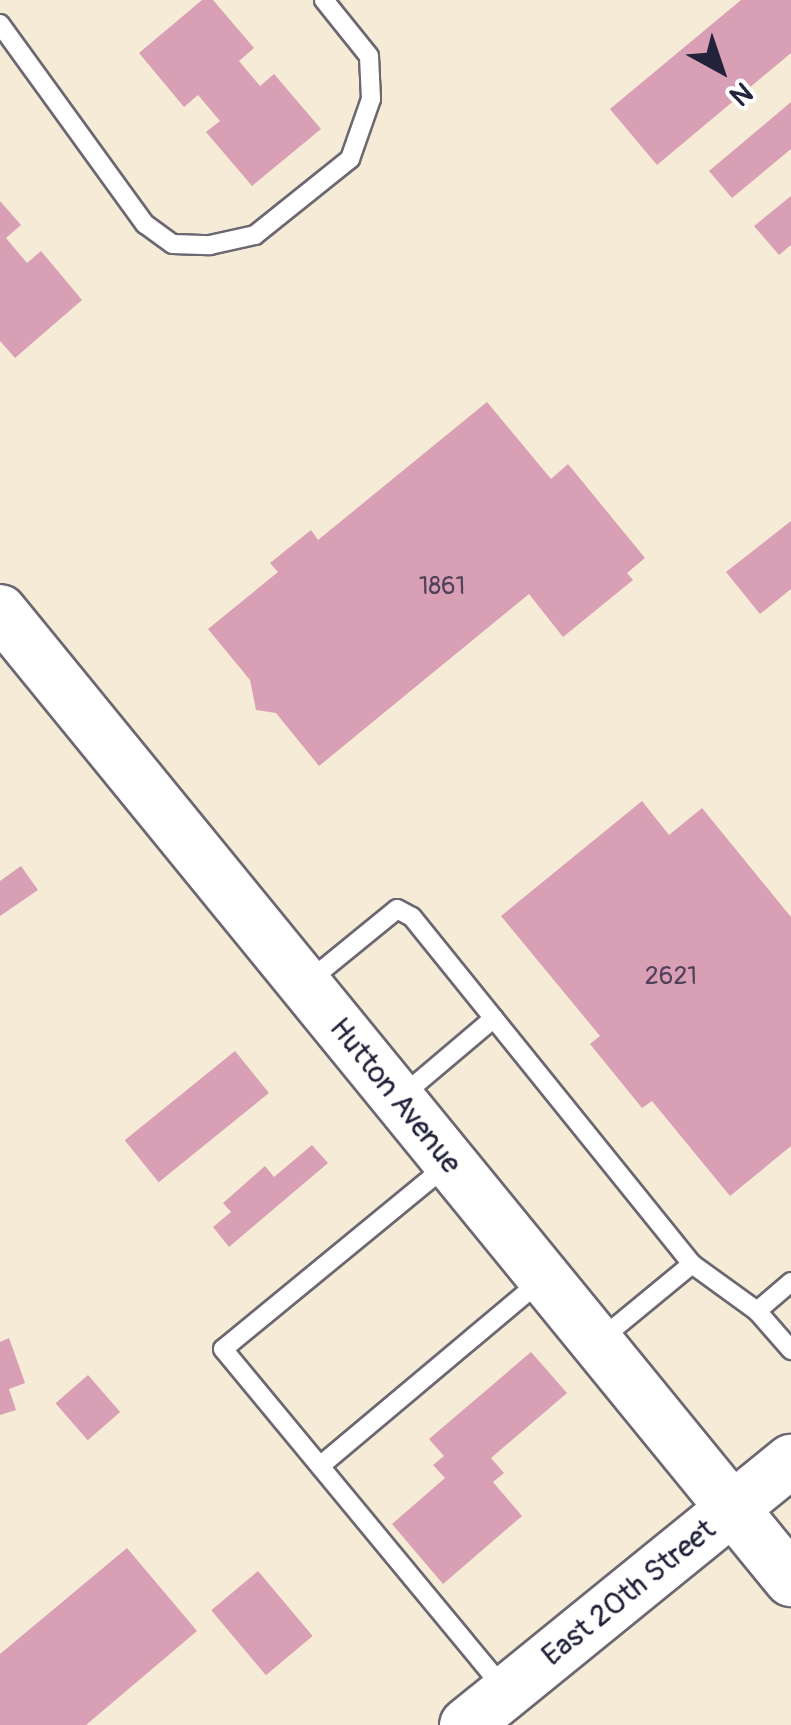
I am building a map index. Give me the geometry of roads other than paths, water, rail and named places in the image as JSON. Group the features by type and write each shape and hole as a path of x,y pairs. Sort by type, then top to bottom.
{"main road":[{"name":"Hutton Avenue","path":"0,611 791,1580"},
{"name":"East 20th Street","path":"466,1725 791,1461"}],"lane":[{"path":"0,24 144,224 173,244 210,245 254,235 350,159 371,98 370,56 324,0"},
{"path":"305,985 397,909 494,1018 692,1264 757,1311 791,1350"},
{"path":"398,1099 494,1018"},
{"path":"450,1163 223,1350 506,1692"},
{"path":"597,1343 692,1264"},
{"path":"320,1466 544,1278"},
{"path":"757,1311 791,1282"}]}
